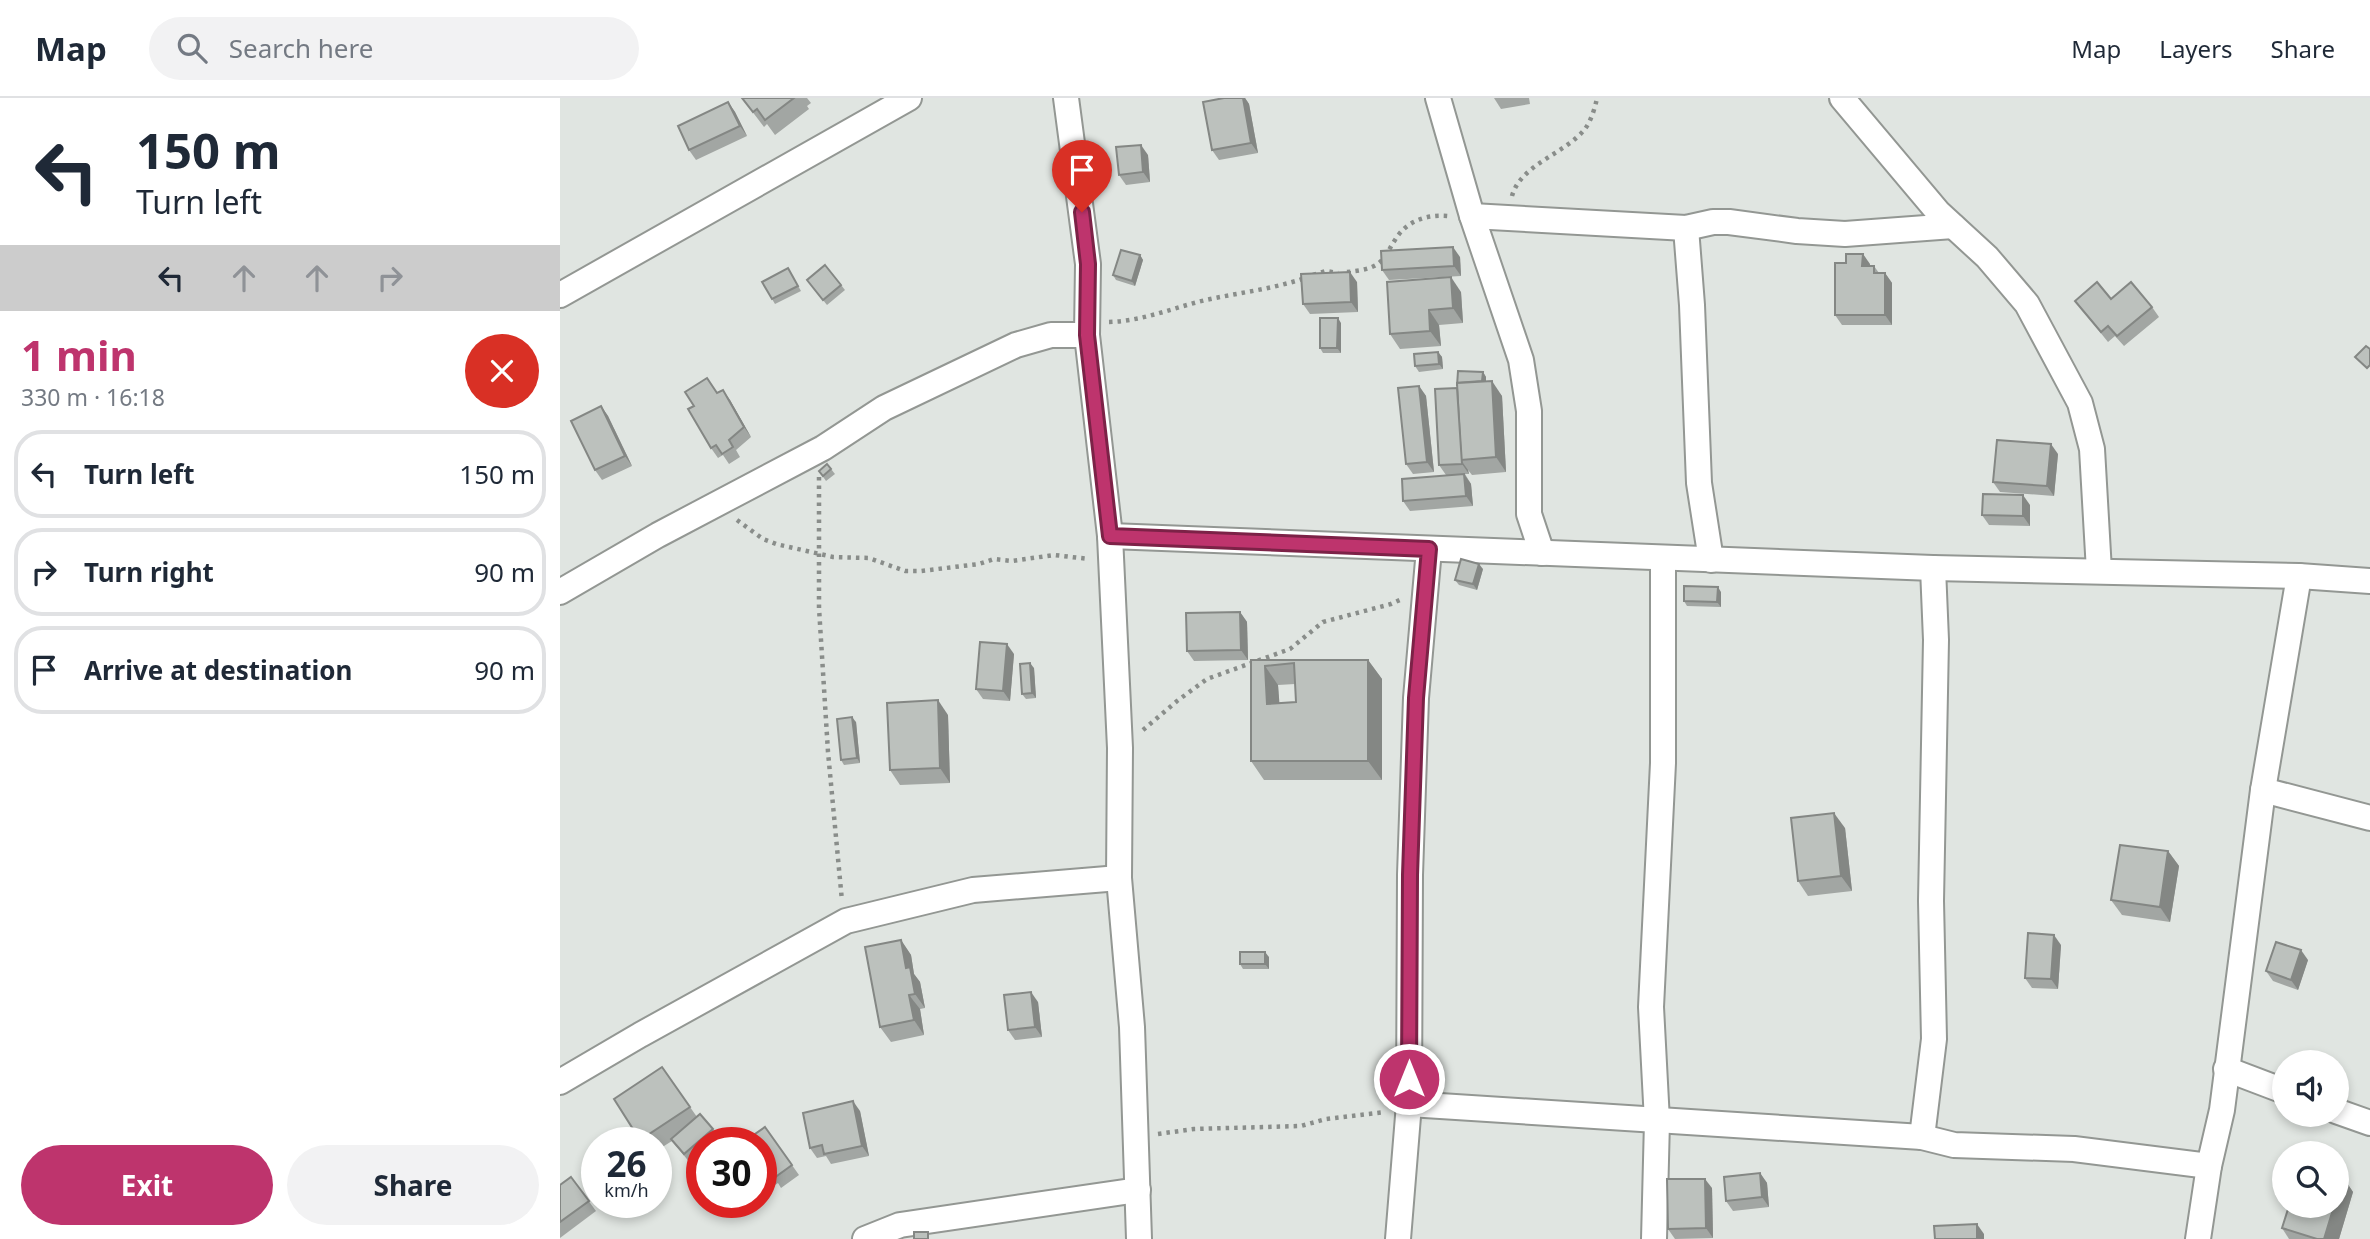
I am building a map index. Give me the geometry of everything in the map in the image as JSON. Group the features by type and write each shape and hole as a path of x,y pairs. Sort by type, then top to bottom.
{"street":[{"path":"560,295 909,98"},
{"path":"1066,98 1088,264 1087,321 1110,547 1120,748 1119,878 1132,1027 1139,1239"},
{"path":"1438,98 1472,216 1521,360 1530,411 1529,514 1542,553"},
{"path":"1842,98 1938,212 1987,257 2027,304 2080,403 2092,449 2099,571"},
{"path":"1472,216 1686,228 1713,222 1729,222 1845,234 1953,226"},
{"path":"1686,228 1699,483 1712,560"},
{"path":"560,592 719,502 823,448 884,408 1016,345 1087,321"},
{"path":"1110,547 1429,549 1933,568 2299,576 2370,581"},
{"path":"1398,1239 1409,1104 1410,875 1416,698 1429,549"},
{"path":"1654,1239 1657,1121 1651,1007 1663,763 1663,558"},
{"path":"1922,1137 1934,1039 1931,901 1936,668 1933,568"},
{"path":"2198,1239 2209,1166 2222,1110 2263,790 2299,576"},
{"path":"2263,790 2370,818"},
{"path":"560,1082 846,921 973,890 1119,878"},
{"path":"2226,1069 2272,1086"},
{"path":"1409,1104 1922,1137 1954,1145 2074,1150 2209,1166"},
{"path":"2349,1116 2370,1123"},
{"path":"865,1239 901,1225 1138,1190"}],"path":[{"path":"1499,217 1509,207 1514,190 1525,175 1567,146 1586,128 1597,98"},
{"path":"1087,321 1127,322 1326,271 1341,273 1361,270 1375,266 1387,256 1405,227 1419,219 1435,215 1472,216"},
{"path":"823,448 818,483 819,608 828,752 839,878 846,921"},
{"path":"719,502 738,521 763,539 819,555 843,558 861,556 905,571 979,564 994,559 1012,561 1054,555 1086,559 1110,547"},
{"path":"1120,748 1207,679 1290,649 1324,622 1391,604 1427,579"},
{"path":"1136,1137 1194,1129 1301,1126 1326,1119 1386,1112 1409,1104"}],"building":[{"path":"742,98 794,98 765,120 757,109 753,112"},
{"path":"1243,98 1251,143 1212,150 1203,102"},
{"path":"728,102 740,126 689,150 678,126"},
{"path":"1141,145 1143,172 1119,175 1116,147"},
{"path":"1453,247 1454,266 1382,270 1381,251"},
{"path":"1121,250 1140,255 1132,281 1113,275"},
{"path":"1846,254 1863,254 1862,266 1874,266 1874,273 1885,273 1885,315 1835,315 1835,263 1846,263"},
{"path":"825,265 841,285 823,300 807,280"},
{"path":"788,268 798,286 772,299 762,282"},
{"path":"1350,272 1351,302 1303,304 1301,274"},
{"path":"1451,277 1453,308 1429,310 1430,331 1390,334 1387,282"},
{"path":"2097,282 2111,299 2131,282 2152,307 2117,336 2108,326 2101,332 2075,301"},
{"path":"1320,318 1338,318 1337,348 1320,348"},
{"path":"2366,346 2370,349 2370,365 2367,368 2355,357"},
{"path":"1438,352 1439,364 1415,366 1414,354"},
{"path":"1458,371 1483,372 1482,381 1457,383"},
{"path":"707,378 717,393 723,390 744,427 729,440 733,447 722,454 716,445 711,448 688,409 694,406 685,392"},
{"path":"1492,381 1496,457 1461,460 1457,383"},
{"path":"1419,386 1427,462 1406,464 1398,388"},
{"path":"1457,388 1462,464 1439,465 1435,389"},
{"path":"601,406 625,456 595,470 571,421"},
{"path":"1997,440 2051,444 2047,486 1993,482"},
{"path":"827,464 831,469 823,476 819,471"},
{"path":"1464,474 1466,496 1403,501 1402,479"},
{"path":"1983,494 2023,495 2023,516 1982,515"},
{"path":"1461,559 1479,564 1473,584 1455,580"},
{"path":"1684,586 1718,587 1717,602 1684,601"},
{"path":"1240,612 1241,650 1187,651 1186,613"},
{"path":"980,642 1007,644 1003,691 976,689"},
{"path":"1251,660 1368,660 1368,761 1251,761","holes":["1294,663 1296,702 1267,704 1265,666"]},
{"path":"1030,663 1032,693 1022,694 1020,664"},
{"path":"938,700 940,768 890,770 887,703"},
{"path":"852,717 857,758 841,760 837,719"},
{"path":"1834,813 1841,876 1798,881 1791,818"},
{"path":"2120,845 2168,851 2160,907 2111,900"},
{"path":"2028,933 2054,935 2051,979 2025,978"},
{"path":"901,940 906,968 910,967 915,994 909,995 914,1020 880,1027 865,947"},
{"path":"2276,942 2301,950 2291,980 2266,971"},
{"path":"1240,952 1265,952 1265,964 1240,964"},
{"path":"1031,992 1035,1027 1008,1030 1004,995"},
{"path":"662,1067 690,1107 660,1127 632,1127 614,1099"},
{"path":"853,1101 862,1146 824,1154 822,1145 810,1148 803,1113"},
{"path":"700,1114 711,1127 686,1127 684,1154 672,1138"},
{"path":"777,1144 792,1165 777,1176"},
{"path":"1760,1173 1762,1197 1726,1201 1724,1177"},
{"path":"571,1177 581,1190 581,1207 560,1222 560,1185"},
{"path":"1667,1179 1705,1179 1706,1228 1668,1229"},
{"path":"2285,1218 2330,1218 2324,1239 2282,1228"},
{"path":"1977,1224 1977,1239 1935,1239 1934,1226"},
{"path":"914,1232 928,1232 928,1239 914,1239"}],"route":[{"path":"1082,212 1088,264 1087,335 1110,536 1429,549 1416,698 1410,875 1409,1079"}]}
